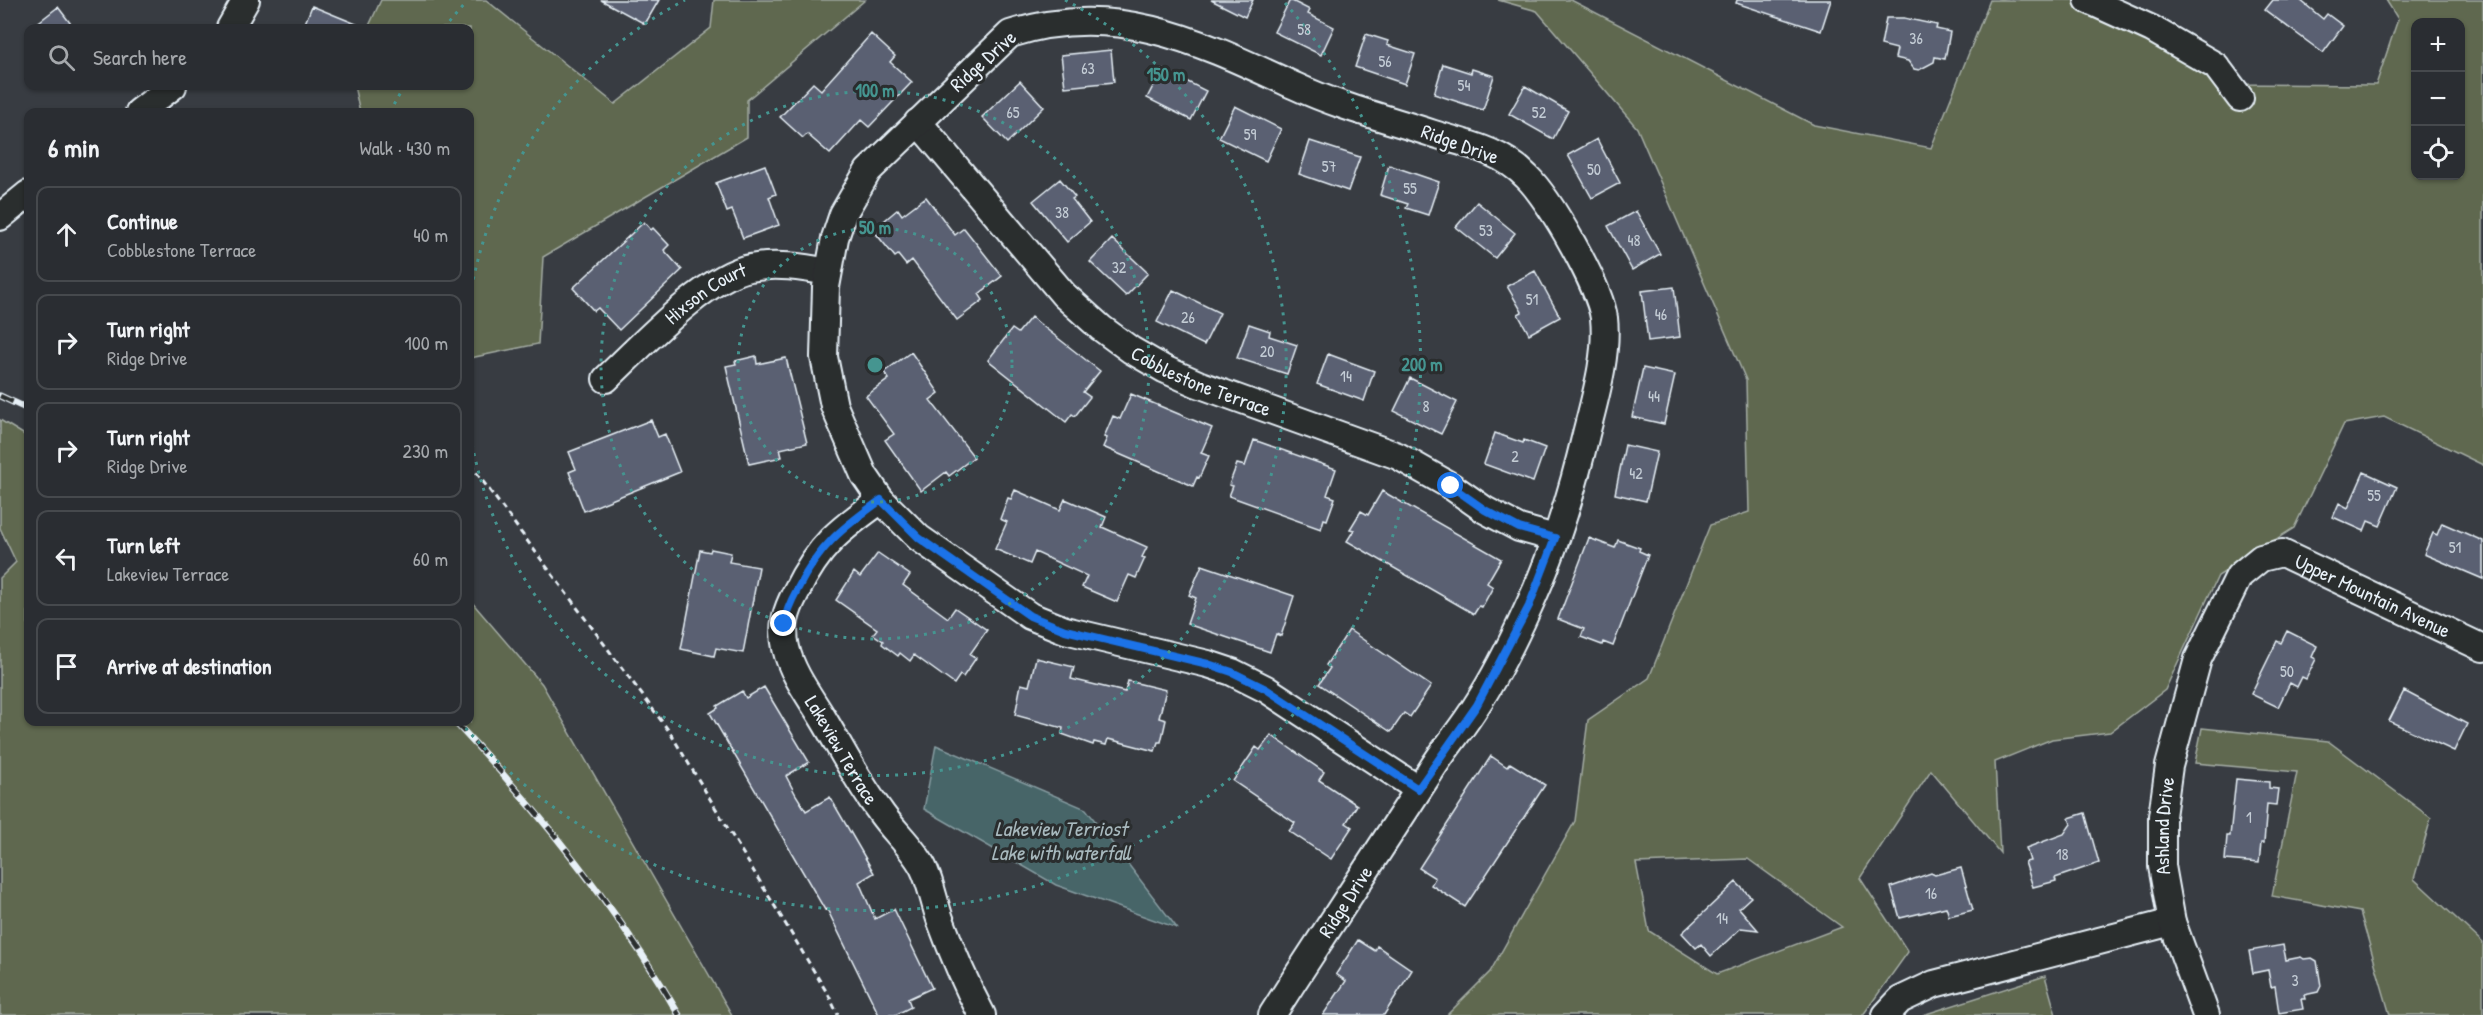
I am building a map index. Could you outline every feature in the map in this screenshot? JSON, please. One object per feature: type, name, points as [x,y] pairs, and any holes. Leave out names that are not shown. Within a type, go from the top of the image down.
[{"type":"street","points":[[232,24],[246,0]]},
{"type":"street","points":[[2088,0],[2152,29],[2216,66],[2240,98]]},
{"type":"street","name":"Ridge Drive","points":[[1272,1015],[1418,789],[1477,705],[1529,606],[1573,489],[1589,422],[1599,373],[1604,323],[1600,299],[1543,194],[1526,175],[1494,153],[1323,99],[1164,20],[1116,8],[1066,9],[1031,21],[1010,34],[868,171],[854,192],[835,238],[828,272],[823,332],[828,382],[843,430],[864,475],[881,500],[919,538],[1030,616],[1065,630],[1208,664],[1232,672],[1266,689],[1418,789]]},
{"type":"street","points":[[144,108],[167,90]]},
{"type":"street","name":"Cobblestone Terrace","points":[[918,122],[1064,295],[1101,328],[1131,350],[1164,369],[1198,384],[1398,456],[1451,486],[1485,510],[1519,528],[1555,538]]},
{"type":"street","name":"Hixson Court","points":[[606,379],[705,290],[726,276],[750,268],[775,265],[828,272]]},
{"type":"street","name":"Lakeview Terrace","points":[[881,500],[825,544],[810,564],[786,612],[784,624],[786,649],[796,672],[864,788],[923,868],[941,922],[982,1015]]},
{"type":"street","name":"Upper Mountain Avenue","points":[[2261,558],[2282,554],[2483,648]]},
{"type":"street","name":"Ashland Drive","points":[[2206,1015],[2172,922],[2162,866],[2162,816],[2177,730],[2198,659],[2239,576],[2261,558]]},
{"type":"street","points":[[1886,1015],[1900,1000],[1934,984],[2172,922]]},
{"type":"path","points":[[474,469],[669,731],[829,996],[838,1015]]},
{"type":"green space","points":[[381,0],[486,0],[615,104],[711,28],[714,0],[865,0],[747,100],[747,137],[543,257],[538,344],[474,357],[474,108],[359,108],[355,90],[474,90],[474,24],[370,24]]},
{"type":"green space","points":[[1498,0],[1571,0],[1814,125],[1931,148],[1990,0],[2076,0],[2230,84],[2376,85],[2398,19],[2386,0],[2483,0],[2483,465],[2384,417],[2344,424],[2294,528],[2218,576],[2165,690],[2110,732],[2052,739],[1995,762],[2000,853],[1931,770],[1860,878],[1908,952],[1863,1015],[1447,1015],[1490,972],[1575,821],[1588,720],[1649,678],[1710,525],[1749,512],[1746,380],[1637,128],[1537,11]],"holes":[[[1748,859],[1842,927],[1717,974],[1649,931],[1636,863]]]},
{"type":"green space","points":[[0,420],[24,435],[24,726],[474,726],[474,605],[542,684],[732,1015],[0,1015],[0,578],[16,562],[0,528]]},
{"type":"green space","points":[[2202,728],[2328,741],[2431,818],[2414,879],[2483,943],[2483,1015],[2390,1015],[2360,912],[2272,896],[2297,772],[2195,763]]},
{"type":"green space","points":[[2045,976],[2056,1015],[1923,1015]]},
{"type":"water","name":"Lakeview Terriost Lake with waterfall","points":[[936,745],[1086,809],[1177,928],[1056,885],[924,809]]},
{"type":"building","points":[[601,0],[659,0],[645,24]]},
{"type":"building","points":[[1211,0],[1253,0],[1245,17]]},
{"type":"building","points":[[1290,0],[1310,10],[1308,14],[1334,27],[1321,55],[1274,32]]},
{"type":"building","points":[[1737,0],[1831,0],[1821,31],[1736,3]]},
{"type":"building","points":[[2273,0],[2300,0],[2323,19],[2327,14],[2343,26],[2323,53],[2265,10]]},
{"type":"building","points":[[312,6],[356,24],[305,24]]},
{"type":"building","points":[[58,7],[71,24],[36,24]]},
{"type":"building","points":[[1886,18],[1904,18],[1937,25],[1936,29],[1950,32],[1945,59],[1935,57],[1934,62],[1919,70],[1914,69],[1908,61],[1895,58],[1897,49],[1881,45]]},
{"type":"building","points":[[871,34],[895,56],[890,62],[912,82],[869,127],[861,120],[830,154],[807,134],[803,138],[780,117],[813,83],[821,90]]},
{"type":"building","points":[[1366,34],[1388,41],[1387,45],[1415,54],[1405,84],[1355,67]]},
{"type":"building","points":[[1111,50],[1114,82],[1065,87],[1061,55]]},
{"type":"building","points":[[1443,64],[1471,73],[1472,69],[1494,76],[1483,110],[1434,94]]},
{"type":"building","points":[[1162,69],[1206,91],[1191,120],[1147,98]]},
{"type":"building","points":[[1020,81],[1044,107],[1007,143],[982,117]]},
{"type":"building","points":[[1525,86],[1568,111],[1553,139],[1509,114]]},
{"type":"building","points":[[1235,106],[1281,129],[1266,161],[1219,138]]},
{"type":"building","points":[[1597,139],[1620,183],[1592,198],[1568,155]]},
{"type":"building","points":[[1310,141],[1360,157],[1348,191],[1299,174]]},
{"type":"building","points":[[765,165],[776,194],[769,197],[779,225],[743,238],[732,210],[727,212],[716,183]]},
{"type":"building","points":[[1389,165],[1439,182],[1428,215],[1406,208],[1408,204],[1380,195]]},
{"type":"building","points":[[1060,179],[1075,197],[1072,199],[1090,222],[1067,242],[1033,201]]},
{"type":"building","points":[[926,197],[955,235],[964,228],[1002,276],[979,294],[983,300],[957,320],[912,260],[906,265],[898,255],[895,257],[873,230],[898,209],[902,215]]},
{"type":"building","points":[[1477,202],[1515,233],[1495,258],[1456,227]]},
{"type":"building","points":[[1636,211],[1660,254],[1632,270],[1608,226]]},
{"type":"building","points":[[644,222],[669,245],[664,250],[682,270],[619,330],[598,308],[594,311],[573,288]]},
{"type":"building","points":[[1112,239],[1148,273],[1126,296],[1090,262]]},
{"type":"building","points":[[1535,271],[1560,317],[1529,334],[1518,314],[1522,312],[1507,286]]},
{"type":"building","points":[[1674,287],[1680,337],[1648,341],[1642,291]]},
{"type":"building","points":[[1173,290],[1220,313],[1204,345],[1157,322]]},
{"type":"building","points":[[1031,317],[1100,371],[1083,392],[1090,397],[1075,416],[1072,414],[1066,422],[988,360],[1012,329],[1018,333]]},
{"type":"building","points":[[1249,324],[1270,331],[1269,336],[1297,345],[1287,374],[1237,358]]},
{"type":"building","points":[[911,352],[939,393],[930,400],[974,457],[949,476],[946,472],[921,491],[885,440],[894,434],[866,396],[889,379],[884,372]]},
{"type":"building","points":[[1328,354],[1374,371],[1364,401],[1317,384]]},
{"type":"building","points":[[756,356],[757,364],[786,358],[807,443],[780,449],[782,457],[749,464],[726,366],[736,364],[735,361]]},
{"type":"building","points":[[1643,368],[1675,375],[1664,424],[1632,417]]},
{"type":"building","points":[[1410,378],[1457,402],[1441,434],[1394,411]]},
{"type":"building","points":[[1131,394],[1212,428],[1201,453],[1209,456],[1193,486],[1103,447],[1107,438],[1104,437],[1113,416],[1120,419]]},
{"type":"building","points":[[651,420],[658,437],[665,434],[680,472],[584,511],[569,472],[576,469],[569,452]]},
{"type":"building","points":[[1495,433],[1545,448],[1533,482],[1484,464]]},
{"type":"building","points":[[1254,440],[1336,469],[1327,495],[1335,498],[1321,529],[1229,496],[1233,486],[1229,485],[1237,464],[1245,466]]},
{"type":"building","points":[[1625,445],[1657,452],[1646,501],[1615,494]]},
{"type":"building","points":[[2364,472],[2397,487],[2380,526],[2368,521],[2364,531],[2333,517],[2339,503],[2348,508]]},
{"type":"building","points":[[1015,490],[1060,510],[1065,499],[1106,517],[1102,527],[1147,547],[1136,578],[1129,575],[1117,602],[1082,587],[1087,576],[1035,552],[1030,564],[995,549],[1007,522],[1000,519],[1008,498],[1011,499]]},
{"type":"building","points":[[1382,491],[1501,559],[1487,583],[1493,587],[1482,607],[1479,606],[1474,614],[1347,541],[1354,530],[1350,529],[1361,511],[1368,515]]},
{"type":"building","points":[[2442,523],[2483,541],[2483,579],[2424,554],[2433,533],[2437,535]]},
{"type":"building","points":[[1589,538],[1615,548],[1618,540],[1640,548],[1639,551],[1648,555],[1613,646],[1603,642],[1602,645],[1581,637],[1584,629],[1558,619]]},
{"type":"building","points":[[711,549],[731,553],[729,562],[759,567],[743,653],[716,648],[714,656],[681,649],[700,550],[710,552]]},
{"type":"building","points":[[878,553],[910,575],[903,585],[948,618],[955,608],[987,630],[970,654],[976,658],[963,677],[960,675],[954,684],[914,655],[910,661],[900,653],[898,656],[873,634],[877,629],[836,600],[854,572],[860,577]]},
{"type":"building","points":[[1202,565],[1294,596],[1281,636],[1276,634],[1270,652],[1187,624],[1196,598],[1189,595]]},
{"type":"building","points":[[1349,630],[1431,686],[1410,717],[1404,713],[1391,732],[1319,684],[1330,668],[1326,665]]},
{"type":"building","points":[[2287,631],[2317,646],[2312,657],[2316,659],[2306,679],[2302,677],[2297,687],[2290,683],[2278,707],[2251,694],[2277,641],[2281,643]]},
{"type":"building","points":[[1036,658],[1074,667],[1071,679],[1125,692],[1128,681],[1166,690],[1159,718],[1166,720],[1161,742],[1158,742],[1155,751],[1108,739],[1106,745],[1094,742],[1093,745],[1062,734],[1063,728],[1015,715],[1021,684],[1029,686]]},
{"type":"building","points":[[764,687],[809,762],[786,776],[796,795],[806,811],[830,797],[874,873],[859,882],[875,919],[894,909],[932,988],[908,999],[911,1007],[895,1015],[879,1015],[827,909],[825,910],[710,713],[718,708],[717,706],[742,691],[746,698]]},
{"type":"building","points":[[2404,691],[2467,724],[2454,751],[2389,721]]},
{"type":"building","points":[[1271,735],[1324,772],[1319,780],[1357,805],[1346,823],[1352,827],[1331,859],[1289,831],[1295,823],[1233,781],[1256,747],[1260,750]]},
{"type":"building","points":[[1491,756],[1507,767],[1510,763],[1545,785],[1465,907],[1431,885],[1435,878],[1419,868]]},
{"type":"building","points":[[2236,779],[2269,782],[2269,788],[2278,789],[2276,805],[2267,804],[2264,843],[2261,843],[2259,863],[2225,860]]},
{"type":"building","points":[[2085,813],[2099,863],[2055,878],[2056,881],[2033,887],[2025,862],[2030,861],[2026,848],[2064,834],[2071,824],[2069,818]]},
{"type":"building","points":[[1961,868],[1973,910],[1949,916],[1946,907],[1900,918],[1891,887],[1931,873],[1935,875]]},
{"type":"building","points":[[1736,882],[1751,897],[1739,908],[1758,930],[1741,928],[1711,956],[1701,944],[1696,948],[1682,933]]},
{"type":"building","points":[[1358,940],[1375,951],[1377,946],[1412,970],[1384,1015],[1323,1015],[1346,981],[1336,974]]},
{"type":"building","points":[[2283,945],[2286,960],[2301,957],[2317,961],[2321,986],[2318,992],[2304,995],[2305,999],[2301,999],[2303,1009],[2279,1013],[2275,986],[2271,987],[2268,970],[2253,973],[2249,951]]},
{"type":"railway","points":[[0,396],[24,407]]},
{"type":"railway","points":[[459,726],[517,790],[576,862],[630,937],[679,1015]]},
{"type":"route","points":[[784,624],[786,612],[810,564],[825,544],[881,500],[919,538],[1030,616],[1065,630],[1208,664],[1232,672],[1266,689],[1418,789],[1477,705],[1529,606],[1555,538],[1519,528],[1485,510],[1451,486]]}]
